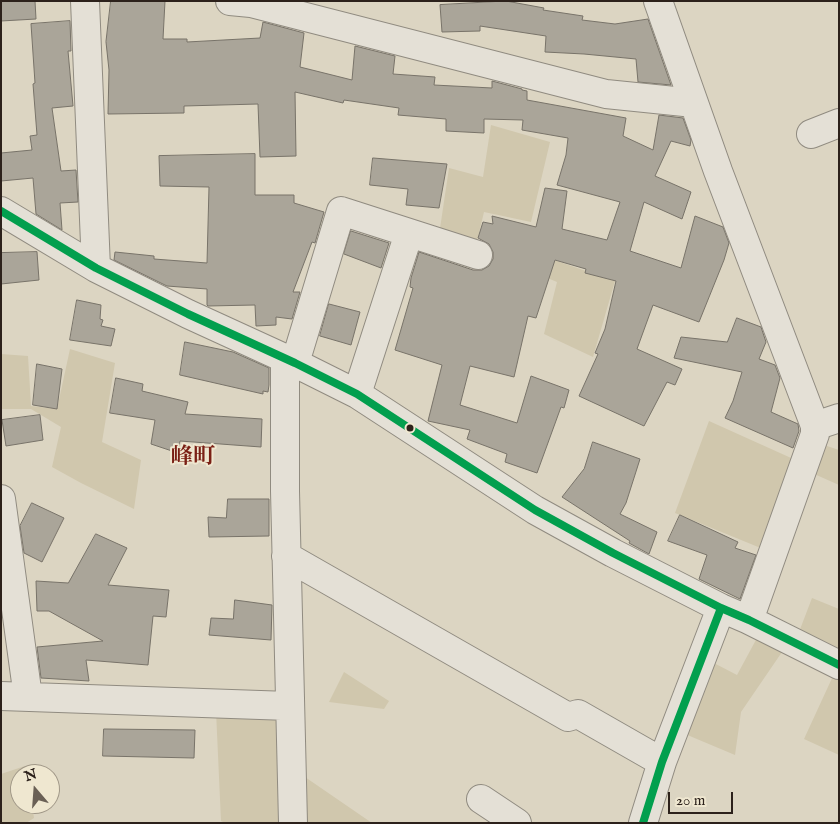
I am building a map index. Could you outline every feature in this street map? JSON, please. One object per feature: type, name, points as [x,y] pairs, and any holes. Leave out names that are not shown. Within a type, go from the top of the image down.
[{"type":"street","points":[[85,1],[96,268]]},
{"type":"street","points":[[230,1],[251,3],[606,94],[694,103]]},
{"type":"street","points":[[658,1],[718,172],[827,422],[815,434],[749,620]]},
{"type":"street","points":[[811,134],[839,123]]},
{"type":"street","points":[[1,211],[96,268],[357,394],[535,510],[613,553],[839,665]]},
{"type":"street","points":[[294,823],[286,556],[290,361],[341,211],[478,255]]},
{"type":"street","points":[[357,394],[409,233]]},
{"type":"street","points":[[1,499],[14,696],[289,706]]},
{"type":"street","points":[[286,556],[568,717],[578,714],[662,762]]},
{"type":"street","points":[[643,823],[662,762],[721,608]]},
{"type":"street","points":[[481,799],[517,823]]},
{"type":"shaded area","points":[[491,125],[550,142],[531,222],[484,212],[474,254],[438,242],[449,168],[483,177]]},
{"type":"shaded area","points":[[525,250],[615,281],[593,357],[544,334],[557,282],[521,267]]},
{"type":"shaded area","points":[[70,349],[115,363],[102,442],[141,460],[134,509],[52,467],[61,427],[31,409],[1,409],[1,354],[28,356],[31,406],[57,409]]},
{"type":"shaded area","points":[[709,421],[800,462],[768,551],[675,513]]},
{"type":"shaded area","points":[[824,445],[839,450],[839,485],[812,473]]},
{"type":"shaded area","points":[[812,598],[839,609],[839,650],[799,632]]},
{"type":"shaded area","points":[[757,638],[782,652],[741,712],[735,755],[685,734],[710,661],[737,675]]},
{"type":"shaded area","points":[[344,672],[389,701],[384,709],[329,702]]},
{"type":"shaded area","points":[[833,676],[839,678],[839,755],[804,739]]},
{"type":"shaded area","points":[[216,711],[275,713],[283,721],[288,823],[225,823],[221,821]]},
{"type":"shaded area","points":[[10,771],[10,814],[33,814],[34,818],[26,823],[1,823],[1,774]]},
{"type":"shaded area","points":[[305,777],[372,823],[306,823]]},
{"type":"building","points":[[1,1],[35,1],[36,19],[1,21]]},
{"type":"building","points":[[111,1],[165,1],[163,39],[187,39],[187,42],[260,38],[263,22],[304,33],[300,67],[352,80],[355,46],[395,56],[393,74],[435,77],[434,85],[492,88],[492,81],[522,89],[527,91],[527,100],[626,118],[623,136],[653,150],[659,115],[683,118],[691,140],[690,146],[671,141],[655,176],[691,192],[682,219],[644,202],[630,251],[681,268],[695,216],[723,227],[729,243],[699,322],[653,305],[637,349],[682,369],[675,385],[667,382],[644,426],[579,396],[598,354],[595,353],[605,329],[616,281],[585,273],[586,269],[555,260],[536,318],[528,316],[514,377],[470,366],[460,405],[517,423],[531,376],[569,390],[564,408],[561,407],[537,473],[505,462],[507,454],[467,439],[470,430],[428,421],[442,365],[395,350],[413,288],[410,287],[411,278],[419,252],[473,270],[482,270],[489,266],[493,259],[493,252],[489,244],[478,238],[483,222],[493,224],[492,216],[536,227],[545,188],[567,191],[562,229],[607,240],[620,202],[557,185],[566,155],[568,138],[522,130],[523,120],[484,119],[484,133],[446,131],[446,119],[398,115],[399,108],[344,100],[343,103],[295,92],[296,156],[260,157],[258,104],[184,106],[184,113],[108,114],[109,70],[106,42]]},
{"type":"building","points":[[506,1],[544,8],[543,10],[583,16],[582,20],[615,24],[648,19],[671,85],[638,82],[636,59],[545,52],[546,36],[480,26],[480,31],[442,32],[440,5]]},
{"type":"building","points":[[70,21],[71,51],[68,51],[73,106],[52,108],[61,171],[76,170],[78,202],[60,203],[62,230],[36,214],[33,178],[1,181],[1,153],[32,150],[30,136],[37,135],[31,24]]},
{"type":"building","points":[[255,154],[255,195],[294,195],[294,203],[324,212],[315,243],[312,242],[293,292],[300,292],[292,319],[276,317],[276,325],[256,326],[255,305],[208,306],[207,289],[167,286],[114,260],[115,252],[154,256],[154,259],[207,263],[209,187],[160,186],[159,156]]},
{"type":"building","points":[[373,158],[447,164],[439,208],[406,205],[408,189],[370,185]]},
{"type":"building","points":[[351,231],[389,243],[381,268],[344,254]]},
{"type":"building","points":[[37,252],[39,280],[1,284],[1,253]]},
{"type":"building","points":[[77,300],[101,305],[100,319],[103,320],[101,326],[115,329],[111,346],[70,340]]},
{"type":"building","points":[[329,304],[360,312],[351,345],[320,336]]},
{"type":"building","points":[[737,318],[761,327],[766,342],[759,359],[775,365],[780,378],[771,412],[798,424],[799,431],[793,448],[725,418],[733,401],[742,372],[674,358],[681,337],[727,342]]},
{"type":"building","points":[[185,342],[233,352],[269,368],[268,392],[263,391],[263,394],[180,375]]},
{"type":"building","points":[[37,364],[62,369],[57,409],[33,405]]},
{"type":"building","points":[[116,378],[143,384],[142,391],[188,402],[185,414],[262,419],[261,447],[180,441],[178,453],[151,444],[155,420],[110,413]]},
{"type":"building","points":[[40,415],[43,440],[6,446],[2,420]]},
{"type":"building","points":[[593,442],[640,459],[626,503],[620,514],[657,532],[649,554],[629,543],[630,541],[562,497],[584,469]]},
{"type":"building","points":[[228,499],[269,499],[269,536],[209,537],[208,517],[226,518]]},
{"type":"building","points":[[32,503],[64,518],[42,562],[24,553],[20,526]]},
{"type":"building","points":[[680,515],[738,542],[735,548],[756,555],[740,599],[699,579],[707,555],[668,541]]},
{"type":"building","points":[[96,534],[127,548],[108,585],[169,590],[166,617],[153,616],[148,665],[86,660],[89,681],[41,678],[37,647],[103,641],[49,611],[37,611],[36,581],[68,583]]},
{"type":"building","points":[[235,600],[272,605],[271,640],[209,635],[211,618],[233,619]]},
{"type":"building","points":[[104,729],[195,730],[194,758],[103,756]]},
{"type":"transit line","points":[[1,211],[96,268],[357,394],[535,510],[613,553],[839,665]]},
{"type":"transit line","points":[[643,823],[662,762],[721,608]]},
{"type":"district","name":"峰町","points":[[193,458]]}]
